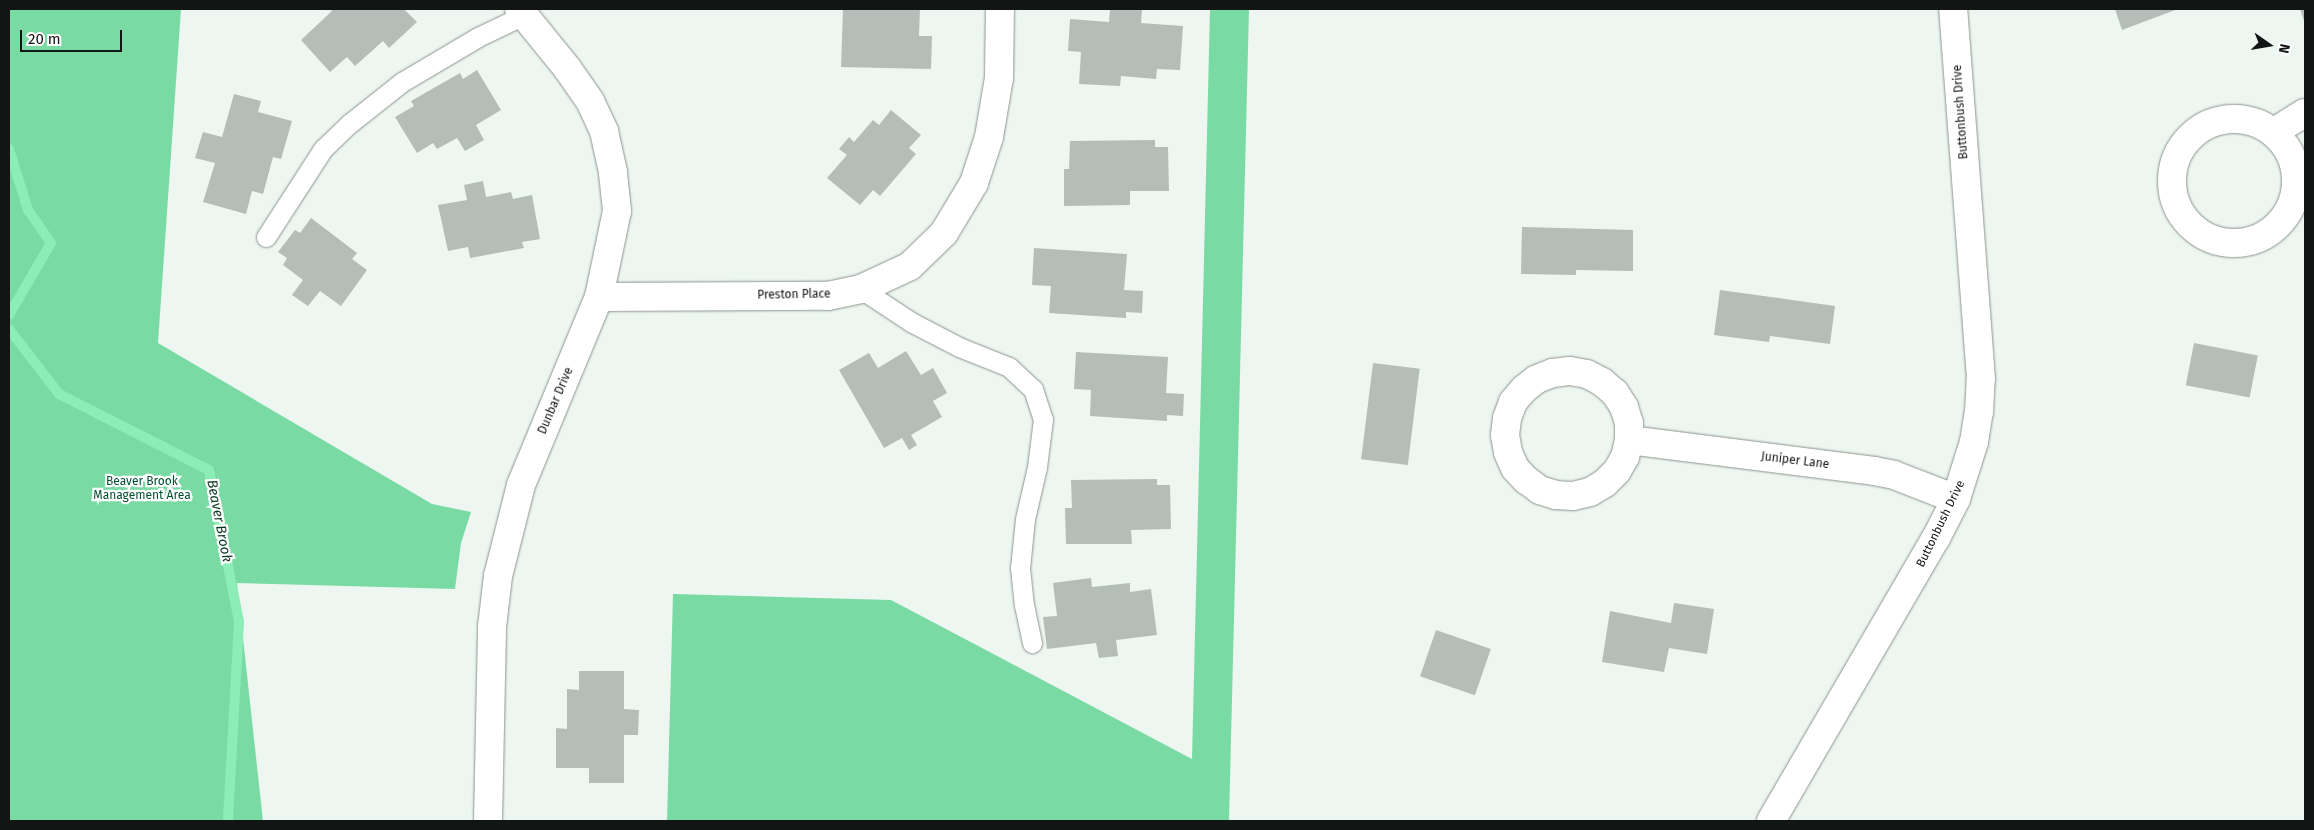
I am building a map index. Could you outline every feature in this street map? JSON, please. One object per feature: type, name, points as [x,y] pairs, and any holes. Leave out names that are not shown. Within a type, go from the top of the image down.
[{"type":"street","name":"Preston Place","points":[[599,297],[828,296],[861,289],[910,266],[944,233],[974,183],[990,137],[999,78],[1000,9]]},
{"type":"street","name":"Buttonbush Drive","points":[[1771,821],[1911,583],[1956,499],[1974,442],[1981,379],[1954,9]]},
{"type":"street","name":"Dunbar Drive","points":[[488,821],[492,626],[498,576],[521,485],[599,297],[616,211],[613,172],[604,131],[590,102],[567,68],[521,12]]},
{"type":"street","points":[[2274,132],[2305,113]]},
{"type":"street","points":[[2228,119],[2252,121],[2274,132],[2289,150],[2297,181],[2294,198],[2277,227],[2257,240],[2246,244],[2224,244],[2204,237],[2189,226],[2176,205],[2171,178],[2179,150],[2196,131],[2208,124],[2228,119]]},
{"type":"street","points":[[1570,371],[1587,374],[1602,382],[1615,393],[1624,407],[1629,424],[1629,440],[1625,457],[1617,471],[1605,483],[1590,492],[1573,496],[1556,495],[1540,490],[1526,480],[1515,468],[1508,452],[1505,435],[1507,418],[1513,402],[1524,389],[1537,379],[1553,372],[1570,371]]},
{"type":"street","name":"Juniper Lane","points":[[1629,440],[1874,471],[1894,475],[1956,499]]},
{"type":"lane","points":[[266,237],[323,148],[349,124],[402,82],[521,12]]},
{"type":"lane","points":[[861,289],[911,322],[959,347],[1009,367],[1033,389],[1043,418],[1037,467],[1025,519],[1020,568],[1024,605],[1032,643]]},
{"type":"green space","name":"Beaver Brook Management Area","points":[[9,9],[181,9],[158,343],[432,504],[471,512],[461,543],[455,589],[237,583],[263,821],[9,821]]},
{"type":"green space","points":[[1210,9],[1249,9],[1229,821],[667,821],[673,594],[891,600],[1192,759]]},
{"type":"building","points":[[330,9],[404,9],[417,22],[389,48],[383,41],[355,66],[347,57],[330,72],[301,40],[332,11]]},
{"type":"building","points":[[843,9],[920,9],[919,36],[932,36],[931,69],[841,67]]},
{"type":"building","points":[[1110,9],[1142,9],[1141,23],[1183,26],[1180,70],[1157,69],[1156,79],[1121,76],[1120,86],[1079,84],[1081,52],[1068,51],[1070,19],[1109,22]]},
{"type":"building","points":[[2115,9],[2178,9],[2122,30]]},
{"type":"building","points":[[2300,9],[2305,9],[2305,24]]},
{"type":"building","points":[[477,70],[501,110],[476,125],[484,140],[465,151],[457,138],[437,149],[433,143],[417,153],[395,117],[414,106],[411,101],[460,73],[463,79]]},
{"type":"building","points":[[234,94],[261,101],[258,112],[292,121],[281,159],[273,157],[263,194],[252,191],[246,214],[203,202],[215,163],[195,158],[203,132],[222,137]]},
{"type":"building","points":[[891,110],[921,135],[909,148],[916,154],[880,196],[873,190],[860,205],[827,178],[847,155],[839,149],[849,137],[854,142],[873,120],[879,125]]},
{"type":"building","points":[[1155,140],[1155,147],[1168,147],[1169,191],[1130,191],[1130,205],[1064,206],[1064,169],[1069,169],[1070,141]]},
{"type":"building","points":[[483,181],[486,197],[511,192],[513,199],[532,195],[540,239],[522,242],[524,248],[470,258],[468,247],[448,251],[438,205],[467,200],[464,185]]},
{"type":"building","points":[[311,218],[357,253],[352,259],[367,270],[341,306],[320,291],[308,306],[292,295],[303,280],[283,265],[287,258],[278,252],[295,230],[300,233]]},
{"type":"building","points":[[1522,227],[1633,230],[1633,271],[1576,270],[1576,275],[1521,274]]},
{"type":"building","points":[[1034,248],[1127,254],[1124,290],[1143,291],[1142,313],[1126,312],[1126,318],[1049,313],[1051,286],[1032,285]]},
{"type":"building","points":[[1720,290],[1835,306],[1830,344],[1770,336],[1769,342],[1714,335]]},
{"type":"building","points":[[2194,343],[2258,355],[2250,398],[2186,385]]},
{"type":"building","points":[[906,351],[921,375],[933,368],[947,393],[933,401],[942,417],[911,435],[917,445],[909,450],[902,438],[884,448],[839,370],[869,353],[878,368]]},
{"type":"building","points":[[1076,352],[1168,357],[1166,393],[1184,394],[1183,416],[1167,415],[1167,421],[1090,416],[1091,390],[1074,389]]},
{"type":"building","points":[[1373,363],[1420,369],[1408,465],[1361,459]]},
{"type":"building","points":[[1157,479],[1157,485],[1170,485],[1171,529],[1131,530],[1132,544],[1066,544],[1065,508],[1072,508],[1071,480]]},
{"type":"building","points":[[1091,578],[1092,587],[1130,583],[1130,592],[1151,589],[1157,635],[1116,640],[1118,656],[1099,658],[1096,643],[1047,649],[1043,617],[1057,616],[1053,583]]},
{"type":"building","points":[[1674,603],[1714,609],[1707,654],[1669,648],[1664,672],[1602,662],[1610,611],[1671,623]]},
{"type":"building","points":[[1436,630],[1491,649],[1475,695],[1420,676]]},
{"type":"building","points":[[579,671],[624,671],[624,709],[639,710],[638,735],[624,735],[624,783],[589,783],[589,768],[556,768],[556,728],[567,729],[567,689],[579,690]]},
{"type":"waterway","name":"Beaver Brook","points":[[9,149],[28,210],[51,243],[9,315]]},
{"type":"waterway","name":"Beaver Brook","points":[[9,329],[59,394],[209,470],[239,622],[228,821]]}]
